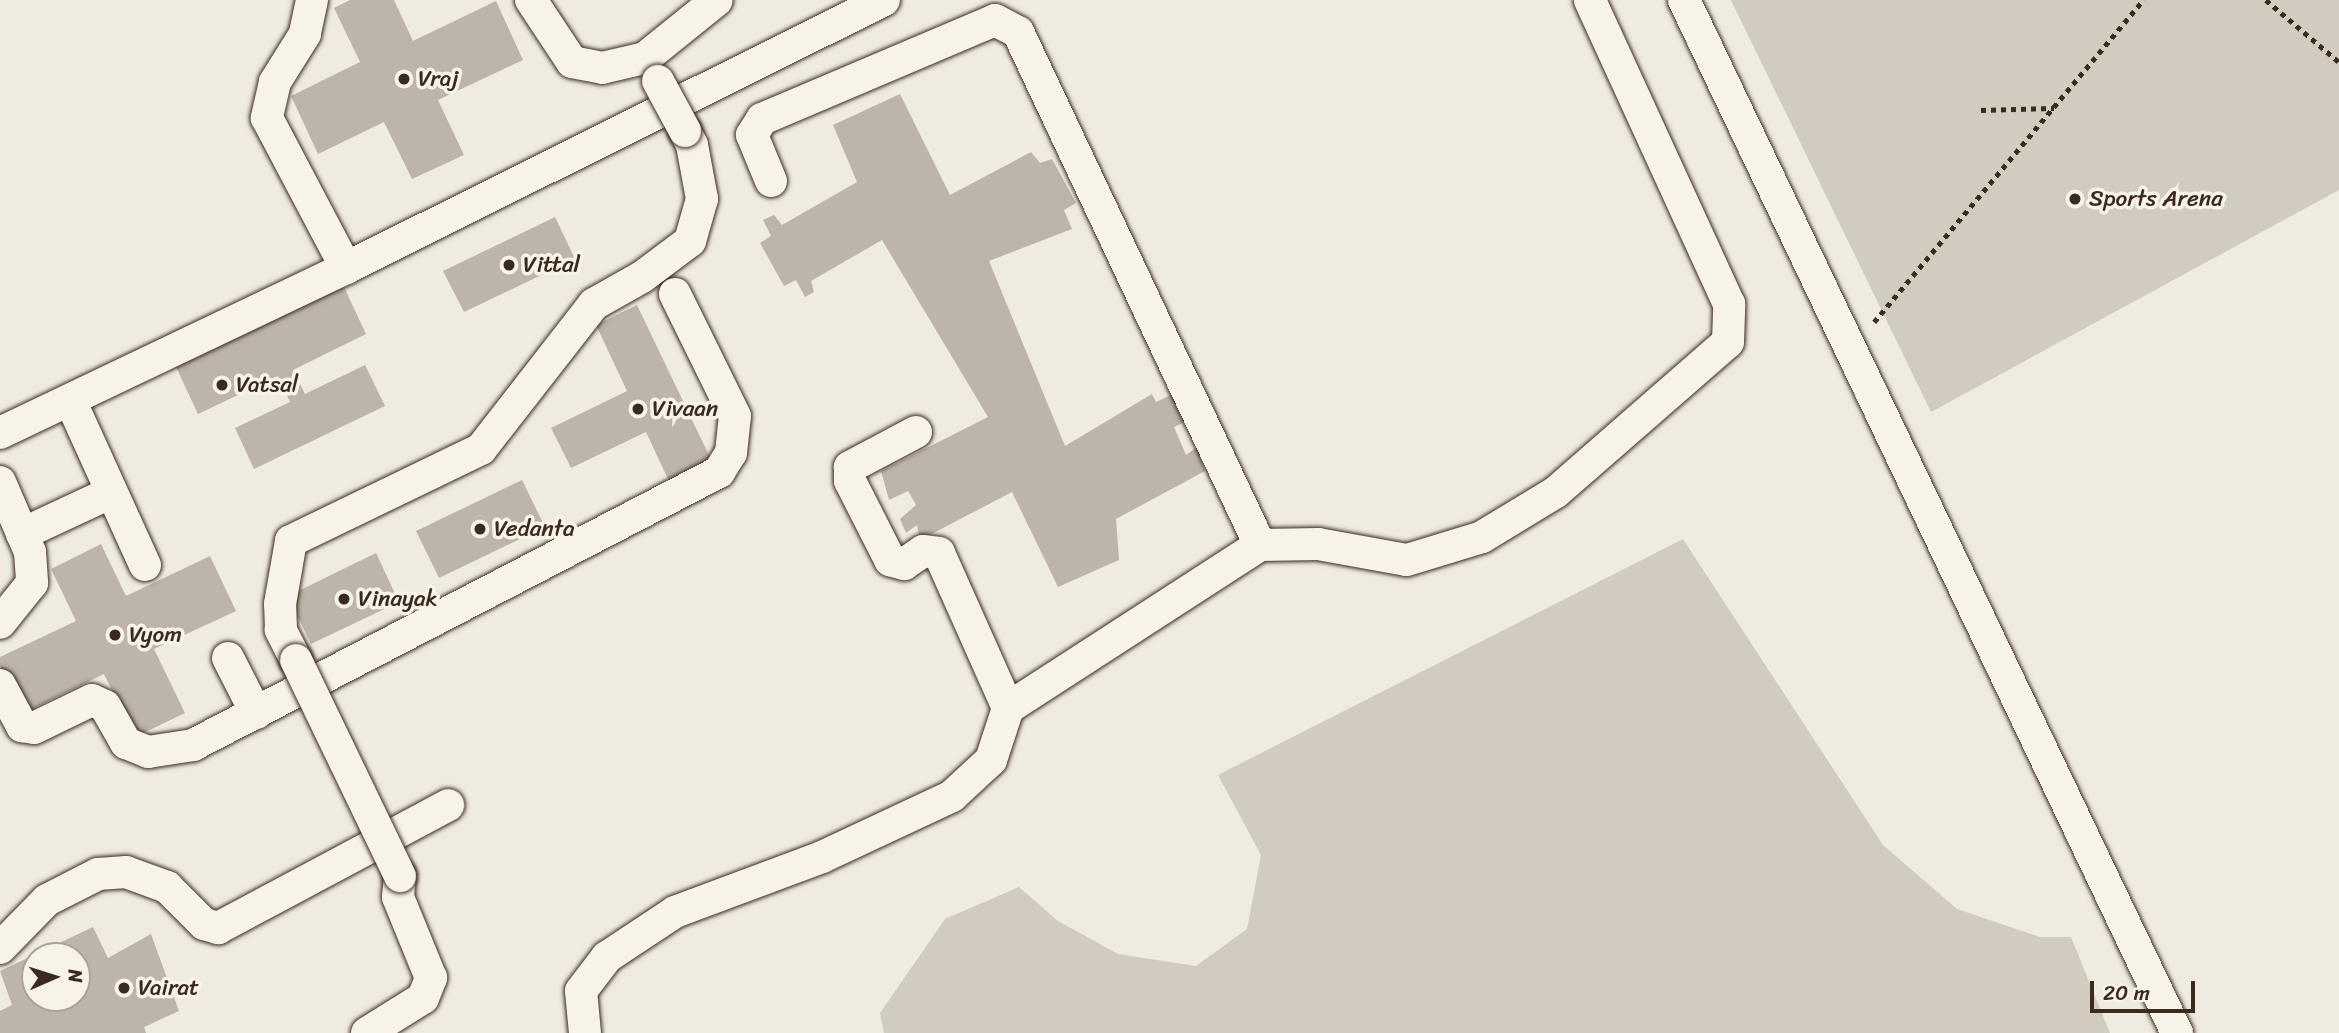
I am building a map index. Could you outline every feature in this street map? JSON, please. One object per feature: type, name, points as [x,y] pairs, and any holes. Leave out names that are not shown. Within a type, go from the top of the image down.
[{"type":"street","points":[[312,0],[305,34],[275,82],[267,118],[346,268]]},
{"type":"street","points":[[531,0],[572,62],[602,68],[652,69],[717,0]]},
{"type":"street","points":[[0,433],[71,402],[346,268],[884,0]]},
{"type":"street","points":[[1017,0],[1018,32],[1259,545]]},
{"type":"street","points":[[585,1033],[581,991],[607,957],[676,912],[822,857],[952,796],[991,760],[1008,709],[1259,545],[1318,544],[1407,560],[1482,537],[1556,492],[1728,342],[1729,304],[1590,0]]},
{"type":"street","points":[[1684,0],[2176,1033]]},
{"type":"street","points":[[771,181],[752,135],[762,119],[995,20],[1018,32]]},
{"type":"street","points":[[367,1033],[423,998],[431,978],[398,897],[400,876],[281,630],[280,604],[291,541],[481,449],[594,304],[642,277],[690,241],[702,199],[685,131],[652,69]]},
{"type":"street","points":[[0,685],[22,726],[34,728],[92,700],[105,706],[126,743],[148,752],[193,745],[719,472],[731,453],[735,416],[675,294]]},
{"type":"street","points":[[71,402],[110,494],[145,565]]},
{"type":"street","points":[[916,432],[850,467],[850,481],[890,560],[904,564],[923,551],[940,553],[1008,709]]},
{"type":"street","points":[[0,482],[30,552],[32,583],[0,623]]},
{"type":"street","points":[[22,534],[110,494]]},
{"type":"street","points":[[228,658],[256,713]]},
{"type":"street","points":[[0,948],[47,900],[98,874],[126,872],[167,887],[204,924],[218,928],[448,805]]},
{"type":"path","points":[[1852,348],[2143,0]]},
{"type":"path","points":[[2266,0],[2339,62]]},
{"type":"path","points":[[1981,110],[2055,108]]},
{"type":"shaded area","name":"Sports Arena","points":[[1731,0],[2339,0],[2339,190],[1931,412]]},
{"type":"shaded area","points":[[1683,539],[1883,845],[1957,909],[2040,937],[2071,937],[2110,1033],[884,1033],[880,1013],[945,919],[1019,887],[1058,921],[1118,954],[1196,966],[1247,929],[1261,855],[1218,775]]},
{"type":"building","name":"Vraj","points":[[350,0],[394,0],[413,41],[496,1],[523,60],[438,100],[464,155],[412,179],[384,122],[318,154],[291,96],[360,62],[334,8]]},
{"type":"building","points":[[900,94],[950,195],[1031,152],[1040,163],[1052,159],[1076,203],[1064,210],[1072,229],[989,261],[1065,446],[1152,394],[1156,402],[1173,394],[1185,422],[1174,427],[1186,455],[1197,447],[1205,471],[1116,519],[1119,560],[1058,587],[1012,492],[920,540],[917,525],[906,533],[900,519],[916,505],[908,491],[889,500],[881,471],[988,417],[882,240],[811,281],[814,292],[805,297],[796,280],[784,286],[760,243],[771,236],[763,220],[774,215],[782,225],[857,182],[833,125]]},
{"type":"building","name":"Vittal","points":[[555,217],[575,259],[464,312],[443,271]]},
{"type":"building","name":"Vatsal","points":[[344,287],[366,334],[293,370],[305,394],[365,365],[385,406],[254,469],[235,428],[290,402],[278,376],[198,414],[176,367]]},
{"type":"building","name":"Vivaan","points":[[637,305],[717,472],[674,492],[646,432],[571,468],[551,428],[627,391],[596,325]]},
{"type":"building","name":"Vedanta","points":[[522,480],[545,527],[439,578],[416,531]]},
{"type":"building","name":"Vyom","points":[[101,544],[126,596],[210,556],[236,611],[154,649],[185,713],[135,737],[104,674],[23,713],[0,665],[0,657],[76,621],[51,569]]},
{"type":"building","name":"Vinayak","points":[[376,553],[399,602],[311,644],[288,596]]},
{"type":"building","name":"Vairat","points":[[93,927],[108,958],[151,934],[179,1011],[144,1027],[146,1033],[0,1033],[0,1011],[12,1005],[0,971],[21,961],[21,1012],[91,1012],[91,942],[61,942]]},
{"type":"place","name":"Vraj","points":[[404,79]]},
{"type":"place","name":"Sports Arena","points":[[2075,199]]},
{"type":"place","name":"Vittal","points":[[509,265]]},
{"type":"place","name":"Vatsal","points":[[222,385]]},
{"type":"place","name":"Vivaan","points":[[638,409]]},
{"type":"place","name":"Vedanta","points":[[480,529]]},
{"type":"place","name":"Vinayak","points":[[344,599]]},
{"type":"place","name":"Vyom","points":[[115,635]]},
{"type":"place","name":"Vairat","points":[[124,988]]}]
